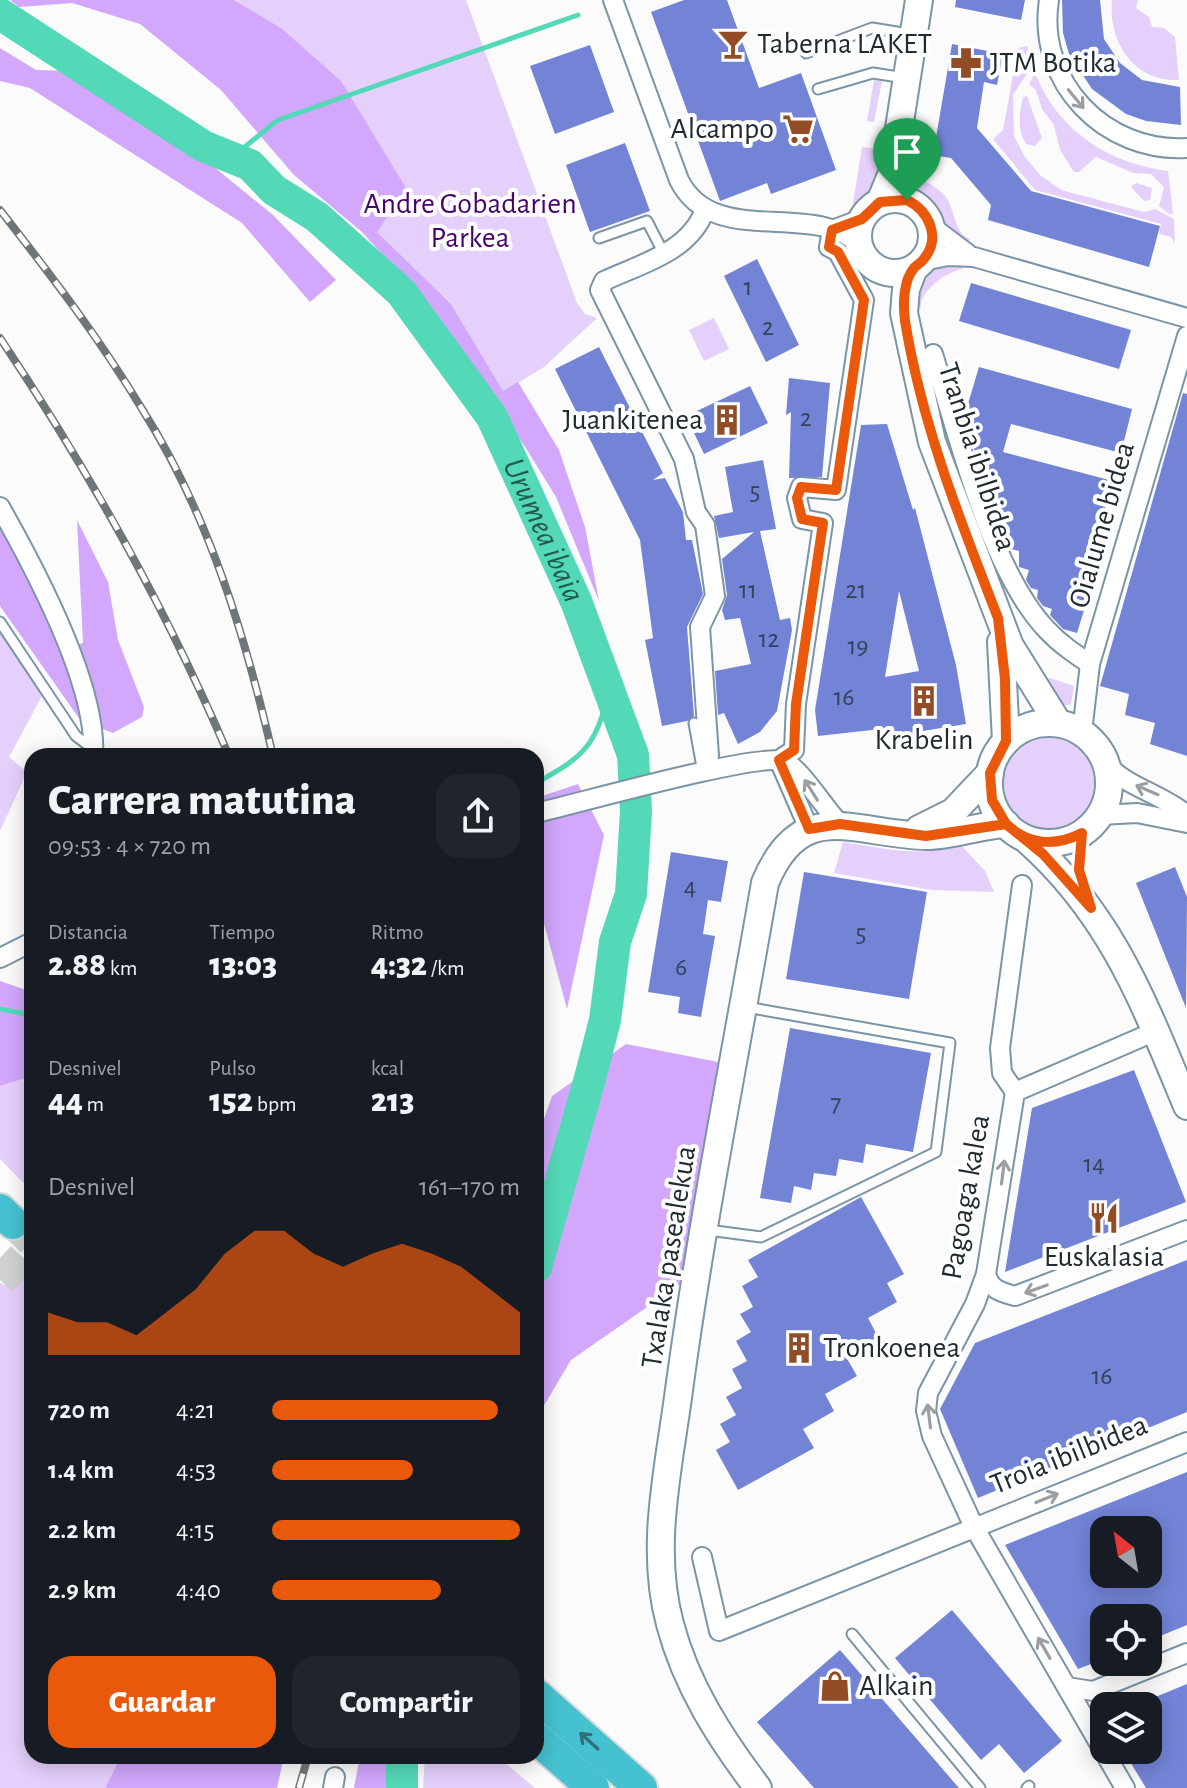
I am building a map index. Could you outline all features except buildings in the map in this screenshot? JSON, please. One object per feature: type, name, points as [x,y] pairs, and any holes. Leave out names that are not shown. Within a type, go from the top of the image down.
[{"type":"highway","points":[[544,1702],[641,1788]]},
{"type":"highway","points":[[544,1745],[593,1788]]},
{"type":"main road","points":[[867,221],[892,173],[919,0]]},
{"type":"main road","points":[[892,173],[907,200],[918,206],[931,226]]},
{"type":"main road","points":[[867,221],[907,200]]},
{"type":"main road","name":"Tranbia ibilbidea","points":[[867,221],[863,254],[894,290],[904,313],[932,442],[998,618],[1024,673],[1070,728]]},
{"type":"main road","name":"Tranbia ibilbidea","points":[[904,313],[906,289],[918,264],[930,250],[931,226]]},
{"type":"main road","points":[[879,269],[896,273],[918,264]]},
{"type":"main road","name":"Tranbia ibilbidea","points":[[998,618],[1005,679],[1006,741]]},
{"type":"main road","points":[[905,833],[953,812],[990,773],[1006,741],[1030,726],[1070,728],[1093,741],[1107,765],[1109,791],[1091,824],[1079,870],[1091,908],[1138,987],[1187,1106]]},
{"type":"main road","points":[[990,773],[992,800],[1015,831],[1091,908]]},
{"type":"main road","points":[[809,829],[840,824],[937,835],[1015,831],[1048,843],[1091,824]]},
{"type":"main road","name":"Txalaka pasealekua","points":[[758,1788],[724,1744],[696,1694],[670,1624],[659,1542],[705,1229],[765,883],[777,856],[809,829]]},
{"type":"street","points":[[613,0],[679,180],[690,197],[705,210],[724,216],[832,230],[867,221]]},
{"type":"street","points":[[1049,0],[1047,22],[1053,58],[1079,105],[1123,137],[1157,147],[1187,148]]},
{"type":"street","points":[[702,768],[700,627],[715,596],[705,525],[696,512],[684,459],[600,290],[604,281],[686,242],[698,228],[705,210]]},
{"type":"street","points":[[931,226],[951,244],[974,257],[1187,318]]},
{"type":"street","points":[[779,760],[794,750],[796,704],[823,523],[802,519],[797,498],[801,487],[836,490],[864,300],[838,252],[829,247],[832,230]]},
{"type":"street","points":[[918,264],[948,256],[974,257]]},
{"type":"street","name":"Oialume bidea","points":[[1070,728],[1187,336]]},
{"type":"street","points":[[933,354],[972,481],[1000,552],[1045,629],[1090,664]]},
{"type":"street","points":[[0,507],[32,563],[73,664],[93,726],[93,748]]},
{"type":"street","points":[[779,760],[809,829]]},
{"type":"street","points":[[544,811],[702,768],[779,760],[803,776],[817,801],[840,824]]},
{"type":"street","points":[[1107,765],[1123,779],[1158,794],[1187,815]]},
{"type":"street","points":[[1091,824],[1137,813],[1187,823]]},
{"type":"street","points":[[1015,1092],[1002,1073],[1000,1048],[1022,885]]},
{"type":"street","points":[[0,958],[24,946]]},
{"type":"street","name":"Pagoaga kalea","points":[[1125,1788],[974,1527],[932,1436],[926,1411],[928,1393],[938,1369],[975,1304],[986,1274],[1015,1092],[1156,1031]]},
{"type":"street","points":[[986,1274],[989,1284],[1015,1296],[1187,1230]]},
{"type":"street","name":"Troia ibilbidea","points":[[702,1557],[719,1631],[1187,1442]]},
{"type":"street","points":[[1067,1687],[1093,1691],[1187,1653]]},
{"type":"lane","points":[[806,53],[872,28],[913,35]]},
{"type":"lane","points":[[818,89],[873,73],[905,78]]},
{"type":"lane","points":[[599,238],[647,221],[664,254]]},
{"type":"lane","points":[[0,622],[76,736],[89,748]]},
{"type":"lane","points":[[694,723],[702,768]]},
{"type":"lane","points":[[705,1229],[761,1237],[936,1152],[950,1043],[743,1007]]},
{"type":"lane","points":[[852,1634],[980,1788]]},
{"type":"green space","name":"Andre Gobadarien Parkea","points":[[234,0],[466,0],[577,303],[585,314],[597,318],[544,367],[503,392],[451,304],[377,232],[281,28]]},
{"type":"green space","points":[[1112,0],[1138,0],[1136,8],[1149,17],[1152,27],[1164,28],[1175,37],[1179,80],[1149,74],[1127,56],[1114,30]]},
{"type":"green space","points":[[1027,46],[1032,66],[1013,95],[1014,136],[1025,157],[1040,175],[1061,190],[1144,212],[1155,209],[1174,219],[1175,244],[1171,237],[1159,234],[1161,224],[1035,190],[993,139],[1003,130],[1018,48]]},
{"type":"green space","points":[[1035,73],[1057,112],[1088,141],[1125,160],[1168,171],[1173,214],[1159,206],[1164,187],[1151,174],[1133,173],[1096,157],[1079,172],[1074,172],[1060,150],[1054,125],[1042,109],[1036,90],[1029,84]]},
{"type":"green space","points":[[874,80],[882,81],[874,122],[867,121]]},
{"type":"green space","points":[[1027,96],[1042,138],[1035,146],[1026,144],[1020,127],[1023,97]]},
{"type":"green space","points":[[862,147],[881,149],[879,170],[870,193],[851,216]]},
{"type":"green space","points":[[902,154],[909,155],[917,174],[945,196],[960,232],[970,239],[968,246],[942,225],[928,200],[906,180]]},
{"type":"green space","points":[[1136,183],[1152,188],[1150,200],[1144,201],[1131,187]]},
{"type":"green space","points":[[964,263],[962,269],[930,288],[921,307],[913,309],[921,277],[945,264]]},
{"type":"green space","points":[[714,318],[729,349],[704,361],[689,330]]},
{"type":"green space","points":[[0,632],[43,694],[9,757],[24,770],[24,779],[0,831]]},
{"type":"green space","points":[[1050,678],[1074,686],[1071,704],[1061,707],[1042,685]]},
{"type":"green space","points":[[1040,738],[1058,738],[1074,745],[1087,758],[1094,774],[1094,792],[1087,808],[1074,821],[1058,828],[1040,828],[1024,821],[1011,808],[1004,792],[1004,774],[1011,758],[1024,745]]},
{"type":"green space","points":[[843,842],[916,851],[959,843],[985,871],[994,892],[932,890],[834,873]]},
{"type":"green space","points":[[24,1078],[24,1184],[0,1159],[0,1086]]},
{"type":"green space","points":[[24,1262],[24,1764],[117,1764],[105,1788],[0,1788],[0,1283],[5,1285]]},
{"type":"green space","points":[[424,1764],[506,1764],[535,1788],[423,1788]]},
{"type":"shaded area","points":[[10,0],[234,0],[281,28],[341,81],[406,188],[377,232],[451,304],[503,391],[518,382],[559,450],[585,527],[599,601],[556,497],[527,450],[438,317],[362,232],[294,175],[221,90],[140,24],[72,3],[19,7]]},
{"type":"shaded area","points":[[0,48],[36,70],[73,71],[197,153],[273,215],[336,280],[310,302],[242,223],[30,88],[0,81]]},
{"type":"shaded area","points":[[0,518],[29,566],[60,650],[83,643],[77,520],[108,582],[118,640],[144,707],[142,717],[113,733],[81,721],[0,606]]},
{"type":"shaded area","points":[[578,784],[604,835],[567,1009],[544,924],[544,795]]},
{"type":"shaded area","points":[[0,981],[24,989],[24,1078],[0,1086]]},
{"type":"shaded area","points":[[626,1044],[718,1062],[686,1280],[571,1360],[544,1406],[544,1119],[552,1096]]},
{"type":"shaded area","points":[[117,1764],[282,1764],[277,1788],[105,1788]]},
{"type":"shaded area","points":[[358,1764],[388,1764],[388,1788],[354,1788]]},
{"type":"waterway","name":"Urumea ibaia","points":[[0,14],[203,146],[250,165],[274,190],[317,217],[401,292],[492,417],[576,601],[633,755],[636,811],[631,894],[615,942],[605,1020],[544,1239]]},
{"type":"waterway","points":[[231,158],[278,120],[578,15]]},
{"type":"waterway","points":[[544,778],[578,756],[587,746],[600,723],[610,687]]},
{"type":"waterway","points":[[0,1009],[24,1014]]},
{"type":"waterway","name":"Urumea ibaia","points":[[402,1764],[402,1788]]},
{"type":"tunnel","points":[[13,1223],[24,1233]]},
{"type":"tunnel","points":[[0,1258],[24,1280]]},
{"type":"railway","points":[[0,210],[109,357],[166,449],[206,533],[222,577],[250,666],[271,748]]},
{"type":"railway","points":[[0,338],[124,541],[179,647],[226,748]]},
{"type":"railway","points":[[299,1788],[306,1764]]},
{"type":"place","name":"Taberna LAKET","points":[[733,44]]},
{"type":"place","name":"JTM Botika","points":[[966,63]]},
{"type":"place","name":"Alcampo","points":[[798,129]]},
{"type":"place","name":"Juankitenea","points":[[727,420]]},
{"type":"place","name":"Krabelin","points":[[924,701]]},
{"type":"place","name":"Euskalasia","points":[[1104,1218]]},
{"type":"place","name":"Tronkoenea","points":[[799,1348]]},
{"type":"place","name":"Alkain","points":[[835,1686]]},
{"type":"route","points":[[907,200],[898,198],[880,202],[871,207],[862,219],[832,230],[829,247],[838,252],[864,300],[836,490],[801,487],[797,498],[802,519],[823,523],[796,704],[794,750],[779,760],[788,788],[809,829],[840,824],[926,836],[1006,824],[1025,838],[1048,843],[1060,842],[1082,833],[1079,870],[1091,908],[1043,854],[1006,824],[992,800],[990,773],[993,761],[1006,741],[1007,708],[998,618],[932,442],[912,359],[904,313],[906,289],[914,268],[930,250],[932,239],[926,215],[907,200]]}]
